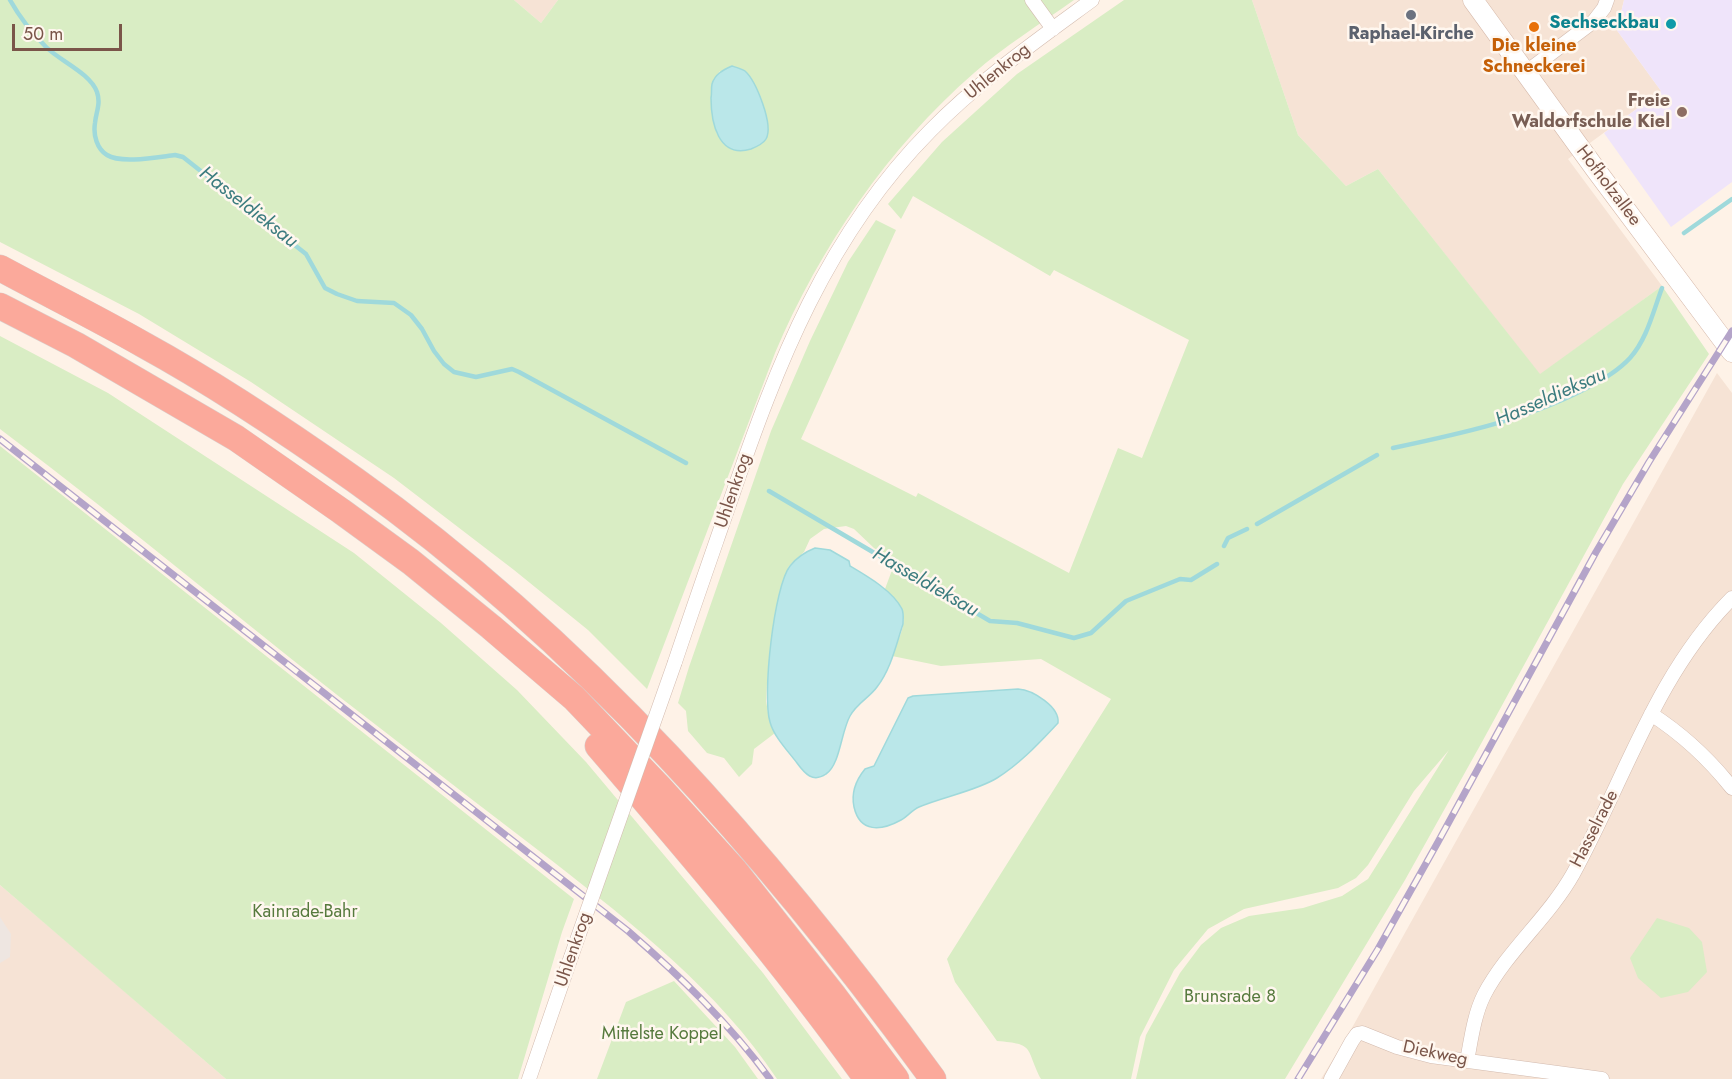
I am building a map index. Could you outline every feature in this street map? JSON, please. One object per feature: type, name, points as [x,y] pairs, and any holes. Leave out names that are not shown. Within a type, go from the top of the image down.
[{"type":"highway","points":[[0,268],[145,345],[257,413],[375,495],[507,600],[616,702],[757,854],[830,941],[933,1079]]},
{"type":"highway","points":[[0,306],[76,345],[236,438],[411,562],[574,698],[660,788],[727,863],[814,970],[896,1079]]},
{"type":"highway","points":[[517,650],[717,885],[867,1079]]},
{"type":"street","points":[[1032,0],[1053,29]]},
{"type":"street","name":"Uhlenkrog","points":[[529,1079],[769,392],[801,316],[838,249],[880,188],[930,131],[982,82],[1092,0]]},
{"type":"street","name":"Hofholzallee","points":[[1473,0],[1596,170],[1729,347]]},
{"type":"street","points":[[1525,73],[1594,21],[1607,0]]},
{"type":"street","name":"Hasselrade","points":[[1467,1061],[1472,1030],[1483,997],[1497,974],[1552,905],[1571,876],[1596,831],[1651,714],[1678,667],[1716,614],[1732,598]]},
{"type":"street","points":[[1651,714],[1688,741],[1732,788]]},
{"type":"street","name":"Diekweg","points":[[1331,1079],[1352,1041],[1357,1034],[1362,1033],[1397,1047],[1431,1056],[1602,1079]]},
{"type":"shaded area","points":[[514,0],[558,0],[541,23]]},
{"type":"shaded area","points":[[1252,0],[1624,0],[1621,12],[1613,25],[1661,91],[1568,159],[1662,286],[1540,375],[1378,169],[1346,186],[1298,135]]},
{"type":"shaded area","name":"Freie Waldorfschule Kiel","points":[[1624,0],[1732,0],[1732,182],[1671,227],[1604,133],[1661,91],[1613,25],[1621,13]]},
{"type":"shaded area","points":[[1717,373],[1732,393],[1732,1079],[1321,1079],[1353,1026]]},
{"type":"shaded area","points":[[0,885],[94,965],[226,1079],[0,1079]]},
{"type":"shaded area","points":[[0,917],[11,934],[10,957],[0,963]]},
{"type":"green space","points":[[0,0],[514,0],[541,23],[558,0],[1074,0],[998,54],[943,102],[885,167],[835,238],[813,275],[775,353],[647,689],[588,630],[394,478],[251,382],[139,314],[0,242]],"holes":[[[720,71],[727,147],[717,134],[711,108],[712,84]]]},
{"type":"green space","name":"Brunsrade 8","points":[[1124,0],[1252,0],[1298,135],[1346,186],[1378,169],[1540,374],[1662,286],[1709,354],[1623,484],[1405,880],[1285,1079],[1136,1079],[1146,1035],[1180,973],[1201,945],[1221,928],[1249,916],[1303,908],[1342,896],[1368,879],[1449,750],[1414,791],[1368,865],[1356,878],[1338,888],[1244,909],[1208,929],[1174,970],[1140,1037],[1131,1079],[1041,1079],[1024,1046],[997,1041],[955,982],[947,959],[1111,699],[1041,659],[941,666],[892,656],[904,619],[901,608],[885,589],[895,562],[874,548],[854,529],[846,526],[824,529],[810,539],[804,552],[789,566],[772,637],[767,683],[766,701],[770,723],[775,733],[754,749],[752,764],[739,777],[724,758],[707,753],[688,731],[686,711],[678,703],[771,431],[810,341],[848,262],[876,220],[896,230],[801,439],[916,497],[918,493],[1069,573],[1118,448],[1142,458],[1189,340],[1054,270],[1050,276],[913,196],[901,219],[888,204],[942,142],[1017,74]]},
{"type":"green space","points":[[0,336],[108,393],[354,553],[441,623],[517,690],[586,762],[763,973],[842,1079],[777,1079],[729,1017],[673,960],[643,934],[0,429]]},
{"type":"green space","name":"Kainrade-Bahr","points":[[0,446],[574,899],[518,1079],[226,1079],[0,885]]},
{"type":"green space","points":[[1657,918],[1689,928],[1702,942],[1707,972],[1688,992],[1661,998],[1638,978],[1630,958]]},
{"type":"green space","name":"Mittelste Koppel","points":[[674,981],[735,1047],[758,1079],[597,1079],[626,1002]]},
{"type":"water","points":[[732,66],[745,71],[754,84],[763,104],[768,124],[766,139],[761,144],[740,151],[724,144],[719,136],[713,118],[711,98],[713,81],[717,75]]},
{"type":"water","points":[[815,548],[830,550],[879,584],[898,602],[903,616],[903,624],[886,673],[874,691],[850,716],[831,770],[817,778],[803,771],[782,744],[770,722],[768,709],[771,642],[784,577],[795,560]]},
{"type":"water","points":[[1018,689],[1031,692],[1050,705],[1055,711],[1058,723],[1021,760],[989,783],[919,807],[893,824],[879,828],[861,822],[853,802],[857,782],[865,769],[874,766],[908,698]]},
{"type":"waterway","name":"Hasseldieksau","points":[[10,0],[35,36],[93,85],[99,100],[95,137],[98,145],[107,155],[121,159],[175,155],[183,157],[306,254],[325,288],[357,301],[394,303],[411,315],[434,351],[454,372],[476,377],[512,369],[686,463]]},
{"type":"waterway","points":[[1684,233],[1732,199]]},
{"type":"waterway","name":"Hasseldieksau","points":[[1393,448],[1515,418],[1562,400],[1603,379],[1620,368],[1636,351],[1649,325],[1662,288]]},
{"type":"waterway","name":"Hasseldieksau","points":[[1257,524],[1377,455]]},
{"type":"waterway","name":"Hasseldieksau","points":[[769,491],[990,621],[1017,623],[1074,638],[1091,633],[1126,601],[1180,579],[1191,580],[1217,564]]},
{"type":"waterway","name":"Hasseldieksau","points":[[1224,546],[1228,538],[1247,529]]},
{"type":"railway","points":[[1298,1079],[1378,949],[1596,552],[1649,462],[1732,331]]},
{"type":"railway","points":[[0,439],[628,931],[703,1001],[770,1079]]},
{"type":"place","name":"Raphael-Kirche","points":[[1411,15]]},
{"type":"place","name":"Sechseckbau","points":[[1671,24]]},
{"type":"place","name":"Die kleine Schneckerei","points":[[1534,27]]},
{"type":"place","name":"Freie Waldorfschule Kiel","points":[[1682,112]]}]
